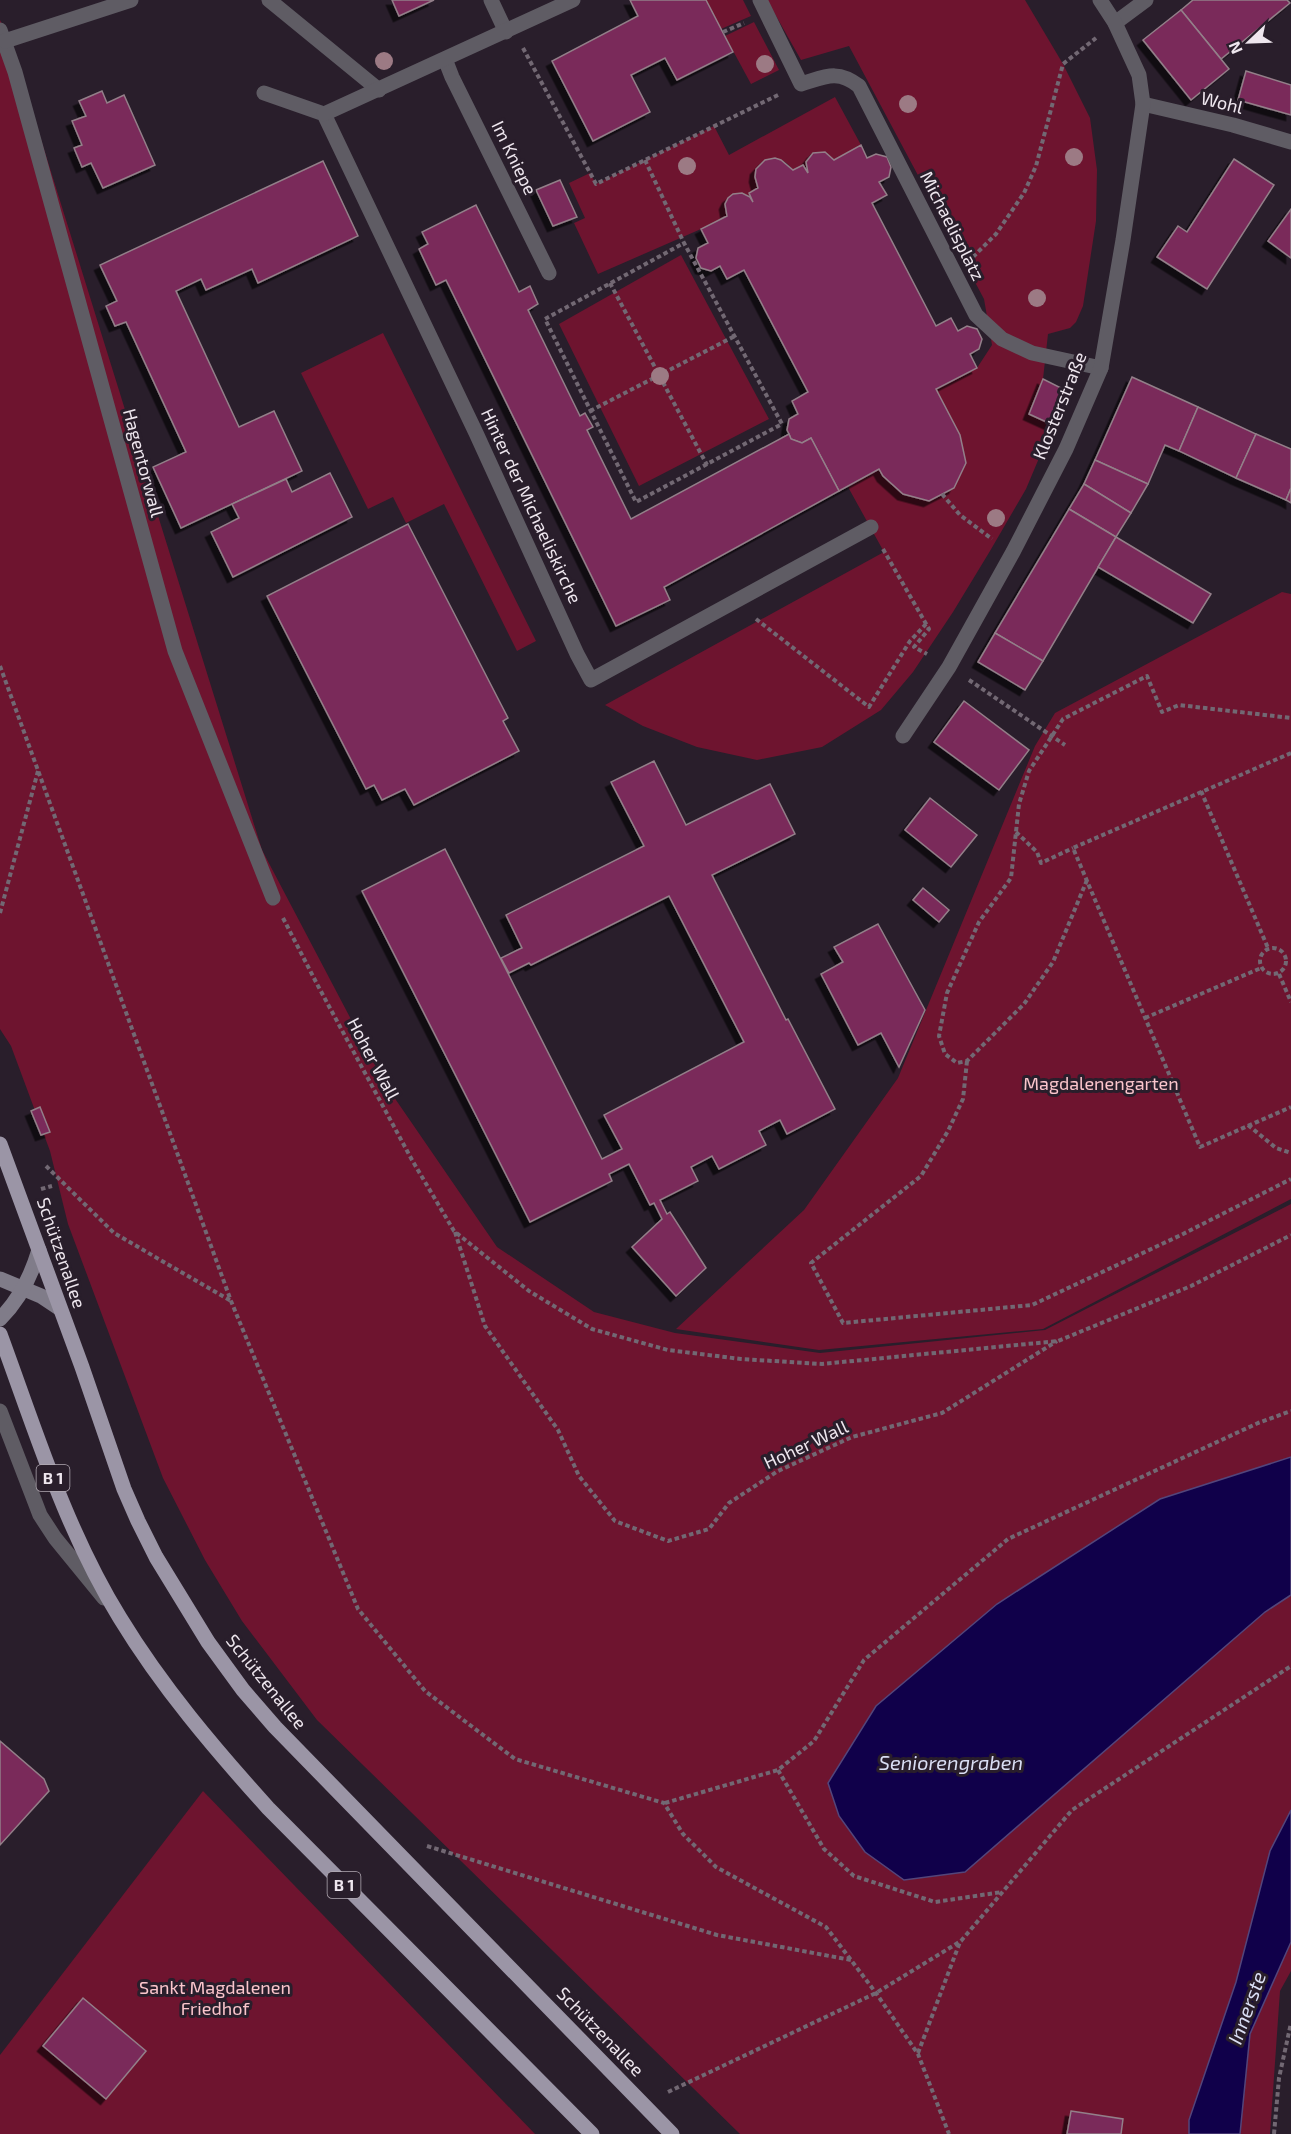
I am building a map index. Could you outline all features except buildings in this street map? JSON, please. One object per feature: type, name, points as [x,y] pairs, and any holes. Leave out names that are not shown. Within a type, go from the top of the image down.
[{"type":"main road","name":"Schützenallee","points":[[0,1144],[124,1489],[156,1557],[208,1642],[274,1727],[672,2134]]},
{"type":"main road","points":[[0,1319],[14,1305],[24,1289],[39,1250]]},
{"type":"main road","points":[[0,1279],[59,1308]]},
{"type":"main road","name":"B 1","points":[[0,1334],[53,1478],[84,1549],[119,1617],[146,1659],[192,1721],[268,1808],[592,2134]]},
{"type":"street","points":[[3,36],[131,0]]},
{"type":"street","points":[[269,0],[379,90]]},
{"type":"street","points":[[491,0],[506,32]]},
{"type":"street","points":[[264,93],[324,114],[573,0]]},
{"type":"street","points":[[760,0],[801,84]]},
{"type":"street","name":"Klosterstraße","points":[[903,736],[949,668],[1013,552],[1066,449],[1101,368],[1143,104],[1139,75],[1115,23],[1100,0]]},
{"type":"street","points":[[1115,23],[1146,0]]},
{"type":"street","name":"Hagentorwall","points":[[3,36],[175,651],[273,898]]},
{"type":"street","name":"Im Kniepe","points":[[445,59],[549,273]]},
{"type":"street","name":"Michaelisplatz","points":[[801,84],[830,76],[847,77],[859,86],[976,315],[1002,339],[1032,353],[1101,368]]},
{"type":"street","name":"Wohl","points":[[1143,104],[1233,124],[1291,142]]},
{"type":"street","name":"Hinter der Michaeliskirche","points":[[324,114],[591,680],[871,527]]},
{"type":"street","points":[[0,1411],[40,1515],[55,1538],[119,1617]]},
{"type":"path","points":[[723,32],[748,21]]},
{"type":"path","points":[[953,271],[981,252],[1024,193],[1036,166],[1063,64],[1115,23]]},
{"type":"path","points":[[522,45],[596,184],[801,84]]},
{"type":"path","points":[[645,159],[684,243],[782,424],[636,502],[545,319],[684,243]]},
{"type":"path","points":[[610,282],[707,465]]},
{"type":"path","points":[[590,411],[735,336]]},
{"type":"path","points":[[942,494],[960,515],[983,534],[1013,552]]},
{"type":"path","points":[[871,527],[929,629],[914,647]]},
{"type":"path","points":[[734,602],[869,707],[910,641],[926,624]]},
{"type":"path","points":[[0,666],[231,1300],[358,1609],[425,1691],[515,1759],[664,1803],[778,1770],[814,1741],[864,1660],[1008,1539],[1258,1423],[1291,1411]]},
{"type":"path","points":[[949,668],[1065,745]]},
{"type":"path","points":[[1087,880],[1053,962],[1024,1004],[967,1061],[957,1063],[945,1054],[939,1036],[947,993],[980,922],[1011,878],[1015,832],[1029,771],[1063,719],[1147,676],[1162,712],[1179,705],[1291,718]]},
{"type":"path","points":[[1015,832],[1037,852],[1041,863],[1291,753]]},
{"type":"path","points":[[0,913],[38,770]]},
{"type":"path","points":[[1202,791],[1268,948]]},
{"type":"path","points":[[1073,848],[1200,1147],[1291,1107]]},
{"type":"path","name":"Hoher Wall","points":[[273,898],[406,1149],[454,1231],[485,1326],[558,1430],[579,1476],[615,1521],[668,1541],[709,1530],[729,1503],[778,1470],[852,1437],[942,1413],[1058,1341],[1191,1286],[1291,1235]]},
{"type":"path","points":[[1268,948],[1278,949],[1289,956],[1286,967],[1279,974],[1268,974],[1261,968],[1260,956],[1268,948]]},
{"type":"path","points":[[1145,1018],[1261,968]]},
{"type":"path","points":[[1279,974],[1291,1002]]},
{"type":"path","points":[[967,1061],[963,1099],[948,1131],[921,1176],[811,1263],[843,1323],[1032,1305],[1181,1235],[1291,1179]]},
{"type":"path","points":[[1248,1125],[1276,1148],[1291,1153]]},
{"type":"path","points":[[46,1166],[114,1233],[231,1300]]},
{"type":"path","name":"Hoher Wall","points":[[454,1231],[529,1291],[592,1329],[668,1350],[741,1359],[822,1364],[1058,1341]]},
{"type":"path","points":[[668,2092],[876,1993],[961,1941],[1072,1810],[1291,1666]]},
{"type":"path","points":[[778,1770],[824,1849],[854,1876],[935,1902],[1003,1892]]},
{"type":"path","points":[[664,1803],[683,1834],[716,1867],[826,1927],[918,2054],[949,2134]]},
{"type":"path","points":[[425,1845],[717,1935],[851,1960]]},
{"type":"path","points":[[918,2054],[961,1941]]},
{"type":"path","points":[[1274,2134],[1279,2078],[1291,2023]]},
{"type":"green space","points":[[706,0],[743,0],[751,16],[721,29]]},
{"type":"green space","points":[[767,0],[1025,0],[1063,64],[1090,118],[1097,170],[1096,221],[1083,306],[1076,322],[1070,328],[1048,334],[1043,379],[1029,414],[1053,425],[1026,489],[953,612],[913,672],[881,710],[822,747],[757,760],[697,747],[643,726],[605,705],[884,552],[848,487],[879,469],[883,476],[903,494],[966,463],[960,435],[936,389],[977,368],[992,345],[984,299],[849,46],[801,60]]},
{"type":"green space","points":[[0,20],[10,40],[262,850],[385,1084],[497,1247],[594,1312],[675,1333],[820,1353],[1045,1330],[1291,1204],[1291,1810],[1270,1851],[1236,1982],[1190,2120],[1189,2134],[740,2134],[317,1720],[242,1621],[205,1560],[163,1478],[68,1224],[50,1151],[11,1046],[0,1029]]},
{"type":"green space","points":[[754,22],[779,70],[751,84],[725,36]]},
{"type":"green space","points":[[835,97],[861,145],[834,160],[825,152],[813,153],[807,160],[807,171],[803,165],[793,170],[779,159],[765,161],[756,171],[755,179],[758,188],[749,193],[752,199],[744,194],[733,194],[725,204],[727,216],[598,274],[574,223],[585,218],[569,183],[590,173],[596,184],[714,126],[729,155]]},
{"type":"green space","points":[[681,255],[769,419],[639,486],[559,324]]},
{"type":"green space","points":[[383,333],[536,641],[517,651],[444,504],[406,523],[393,497],[368,509],[301,373]]},
{"type":"green space","name":"Magdalenengarten","points":[[1282,592],[1291,594],[1291,1199],[1043,1329],[819,1350],[676,1329],[804,1210],[898,1078],[1035,746],[1055,713]]},
{"type":"green space","name":"Sankt Magdalenen Friedhof","points":[[203,1791],[535,2134],[0,2134],[0,2055]]},
{"type":"green space","points":[[1291,1942],[1291,1971],[1280,1991],[1270,2134],[1240,2134],[1250,2034]]},
{"type":"water","name":"Seniorengraben","points":[[1291,1457],[1291,1595],[1265,1612],[965,1872],[904,1880],[865,1852],[839,1816],[828,1783],[876,1706],[997,1604],[1160,1499]]},
{"type":"water","name":"Innerste","points":[[1291,1810],[1291,1942],[1250,2034],[1240,2134],[1189,2134],[1189,2120],[1236,1982],[1270,1851]]}]
